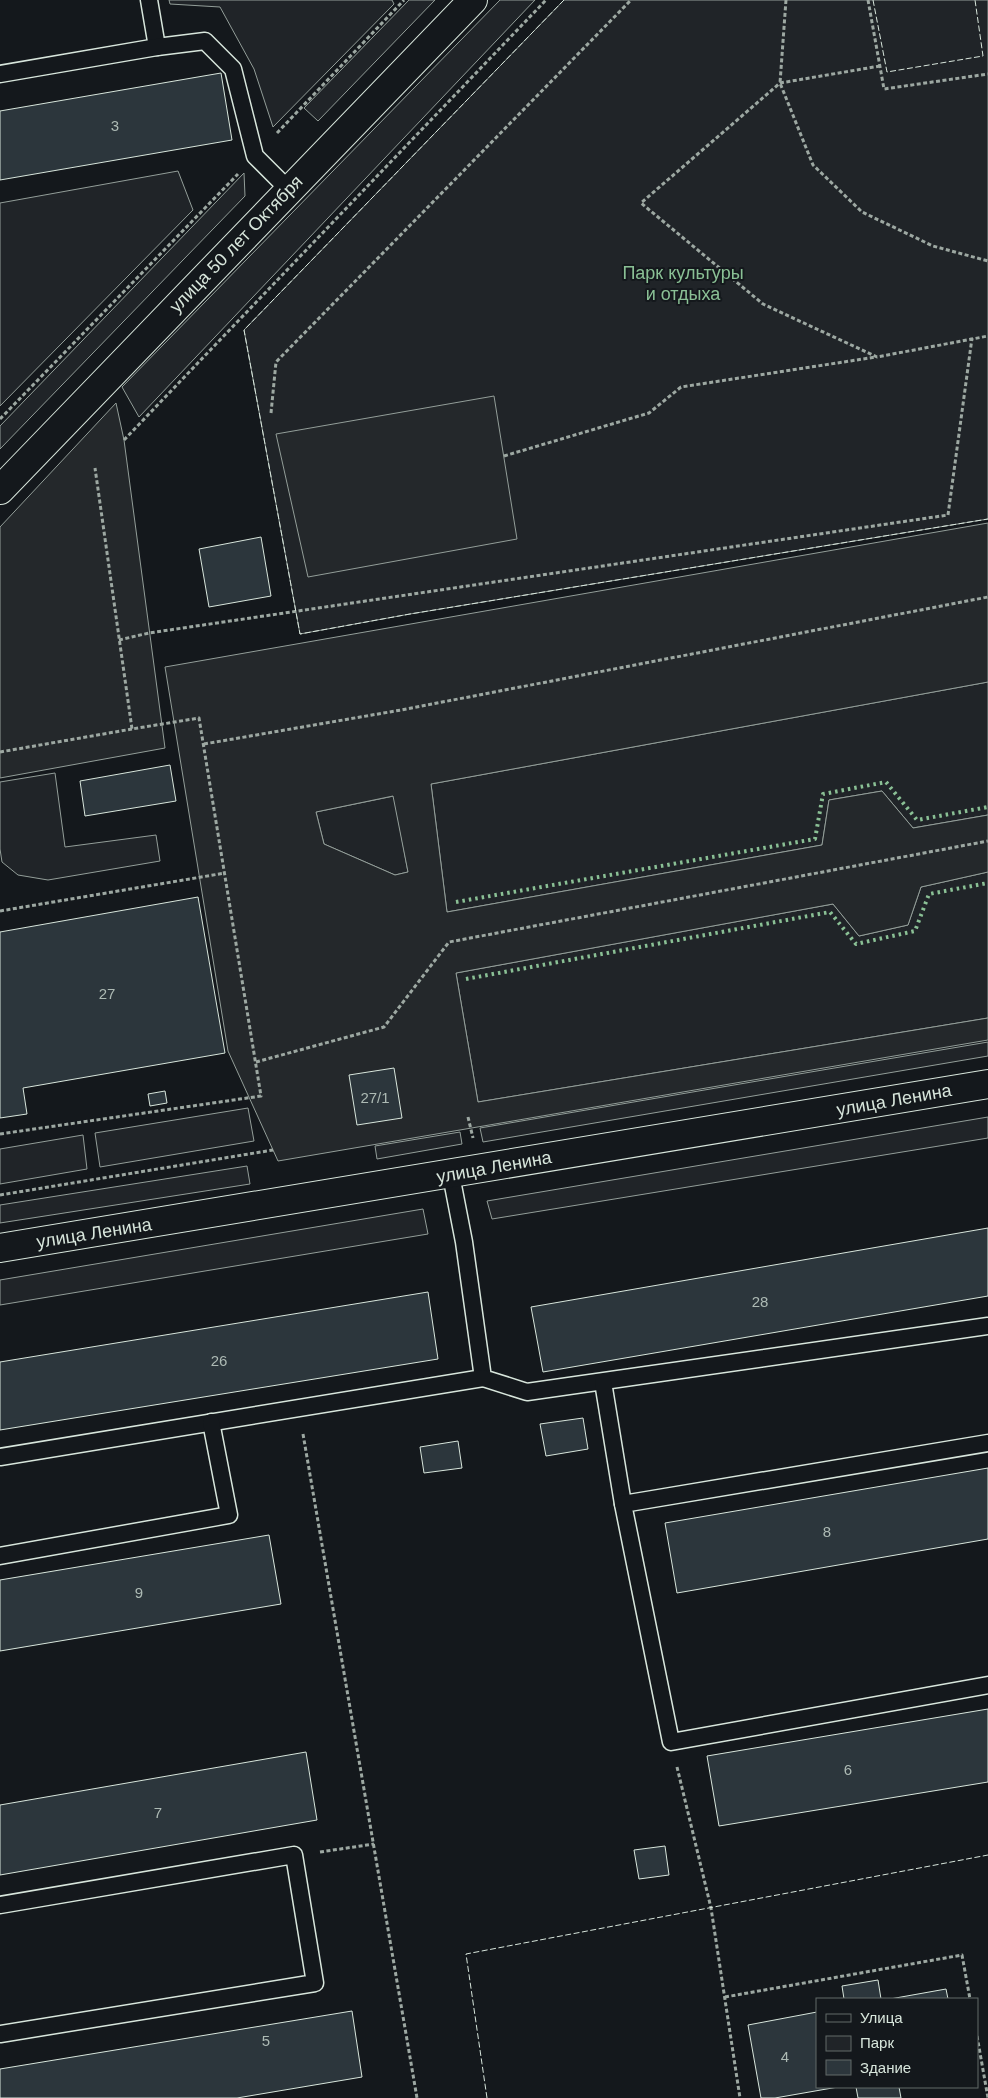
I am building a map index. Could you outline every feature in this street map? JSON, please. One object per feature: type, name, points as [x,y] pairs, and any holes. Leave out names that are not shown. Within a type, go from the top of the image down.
[{"type":"street","name":"улица 50 лет Октября","points":[[0,490],[288,189],[473,0]]},
{"type":"street","name":"улица Ленина","points":[[0,1248],[988,1084]]},
{"type":"lane","points":[[149,0],[157,47]]},
{"type":"lane","points":[[0,74],[157,47],[205,41],[233,69],[255,156],[288,189]]},
{"type":"lane","points":[[451,1174],[464,1242],[483,1378]]},
{"type":"lane","points":[[0,1457],[483,1378],[527,1392],[988,1326]]},
{"type":"lane","points":[[604,1382],[623,1504],[671,1742],[988,1685]]},
{"type":"lane","points":[[0,1556],[229,1515],[211,1422]]},
{"type":"lane","points":[[623,1504],[988,1443]]},
{"type":"lane","points":[[0,1905],[294,1855],[315,1983],[0,2034]]},
{"type":"path","points":[[124,440],[546,0]]},
{"type":"path","points":[[271,413],[276,362],[631,0]]},
{"type":"path","points":[[786,0],[780,82],[813,165],[862,212],[933,246],[988,260]]},
{"type":"path","points":[[868,0],[884,89],[988,74]]},
{"type":"path","points":[[0,419],[402,1]]},
{"type":"path","points":[[877,357],[763,304],[641,203],[780,82],[880,66]]},
{"type":"path","points":[[504,456],[649,413],[681,387],[877,357],[988,336]]},
{"type":"path","points":[[119,640],[149,633],[948,515],[972,338]]},
{"type":"path","points":[[96,468],[132,729]]},
{"type":"path","points":[[204,744],[401,710],[988,597]]},
{"type":"path","points":[[0,752],[199,718],[261,1096],[0,1134]]},
{"type":"path","points":[[256,1062],[384,1027],[449,942],[988,840]]},
{"type":"path","points":[[0,911],[225,873]]},
{"type":"path","points":[[468,1117],[474,1144]]},
{"type":"path","points":[[0,1195],[273,1150]]},
{"type":"path","points":[[299,1409],[417,2098]]},
{"type":"path","points":[[671,1742],[711,1908],[740,2098]]},
{"type":"path","points":[[294,1855],[374,1844]]},
{"type":"path","points":[[725,1996],[962,1955],[970,1998]]},
{"type":"path","points":[[978,2042],[988,2098]]},
{"type":"green space","points":[[169,0],[392,0],[394,4],[273,127],[254,69],[220,7],[170,4]]},
{"type":"green space","points":[[409,0],[435,0],[318,121],[304,108]]},
{"type":"green space","points":[[500,0],[535,0],[139,417],[122,387]]},
{"type":"green space","name":"Парк культуры и отдыха","points":[[564,0],[988,0],[988,519],[410,614],[300,634],[244,330]]},
{"type":"green space","points":[[178,171],[193,210],[0,406],[0,203]]},
{"type":"green space","points":[[244,173],[245,196],[0,449],[0,426]]},
{"type":"green space","points":[[988,682],[988,815],[913,828],[882,791],[829,800],[822,845],[447,912],[431,784]]},
{"type":"green space","points":[[55,773],[65,847],[156,835],[160,861],[48,880],[18,875],[2,862],[0,849],[0,782]]},
{"type":"green space","points":[[394,796],[408,872],[395,875],[324,844],[316,812]]},
{"type":"green space","points":[[988,872],[988,1018],[478,1102],[456,973],[833,904],[859,936],[908,925],[921,887]]},
{"type":"green space","points":[[988,1042],[988,1056],[483,1142],[480,1128]]},
{"type":"green space","points":[[248,1108],[254,1141],[100,1167],[95,1133]]},
{"type":"green space","points":[[988,1117],[988,1138],[492,1219],[487,1201]]},
{"type":"green space","points":[[460,1132],[462,1144],[377,1159],[375,1146]]},
{"type":"green space","points":[[83,1135],[87,1169],[0,1184],[0,1149]]},
{"type":"green space","points":[[247,1166],[250,1184],[0,1223],[0,1205]]},
{"type":"green space","points":[[423,1209],[428,1234],[0,1305],[0,1280]]},
{"type":"shaded area","points":[[494,396],[517,539],[308,577],[276,434]]},
{"type":"shaded area","points":[[116,403],[124,440],[165,748],[0,778],[0,527]]},
{"type":"shaded area","points":[[988,523],[988,682],[431,784],[447,912],[822,845],[829,800],[882,791],[913,828],[988,815],[988,872],[921,887],[908,925],[859,936],[833,904],[456,973],[478,1102],[988,1018],[988,1040],[278,1161],[228,1051],[165,667]],"holes":[[[393,796],[408,872],[395,875],[324,844],[316,812]]]},
{"type":"building","points":[[221,73],[232,140],[0,180],[0,111]]},
{"type":"building","points":[[261,537],[271,596],[209,607],[199,549]]},
{"type":"building","points":[[170,765],[176,801],[85,816],[80,781]]},
{"type":"building","points":[[198,897],[225,1053],[23,1088],[27,1114],[0,1118],[0,932]]},
{"type":"building","points":[[394,1068],[402,1118],[357,1125],[349,1075]]},
{"type":"building","points":[[165,1091],[167,1103],[150,1106],[148,1094]]},
{"type":"building","points":[[988,1228],[988,1296],[543,1372],[531,1307]]},
{"type":"building","points":[[428,1292],[438,1359],[0,1430],[0,1362]]},
{"type":"building","points":[[583,1418],[588,1449],[546,1456],[540,1424]]},
{"type":"building","points":[[458,1441],[462,1468],[424,1473],[420,1447]]},
{"type":"building","points":[[988,1468],[988,1539],[677,1593],[665,1523]]},
{"type":"building","points":[[269,1535],[281,1604],[0,1651],[0,1580]]},
{"type":"building","points":[[988,1709],[988,1782],[719,1826],[707,1756]]},
{"type":"building","points":[[306,1752],[317,1820],[0,1875],[0,1805]]},
{"type":"building","points":[[665,1846],[669,1875],[639,1879],[634,1850]]},
{"type":"building","points":[[878,1980],[881,1998],[844,1998],[842,1986]]},
{"type":"building","points":[[946,1989],[948,1998],[896,1998]]},
{"type":"building","points":[[352,2011],[362,2077],[237,2098],[0,2098],[0,2069]]},
{"type":"building","points":[[816,2012],[816,2088],[832,2088],[775,2098],[761,2098],[748,2025]]},
{"type":"building","points":[[856,2088],[899,2088],[901,2098],[858,2098]]},
{"type":"hedge","points":[[456,902],[815,839],[823,794],[886,782],[917,820],[988,807]]},
{"type":"hedge","points":[[466,979],[830,912],[856,944],[915,931],[929,894],[988,883]]},
{"type":"fence","points":[[564,0],[244,330],[300,634],[410,614],[988,519]]},
{"type":"fence","points":[[873,0],[887,72],[983,56],[975,0]]},
{"type":"fence","points":[[487,2098],[466,1954],[988,1855]]}]
